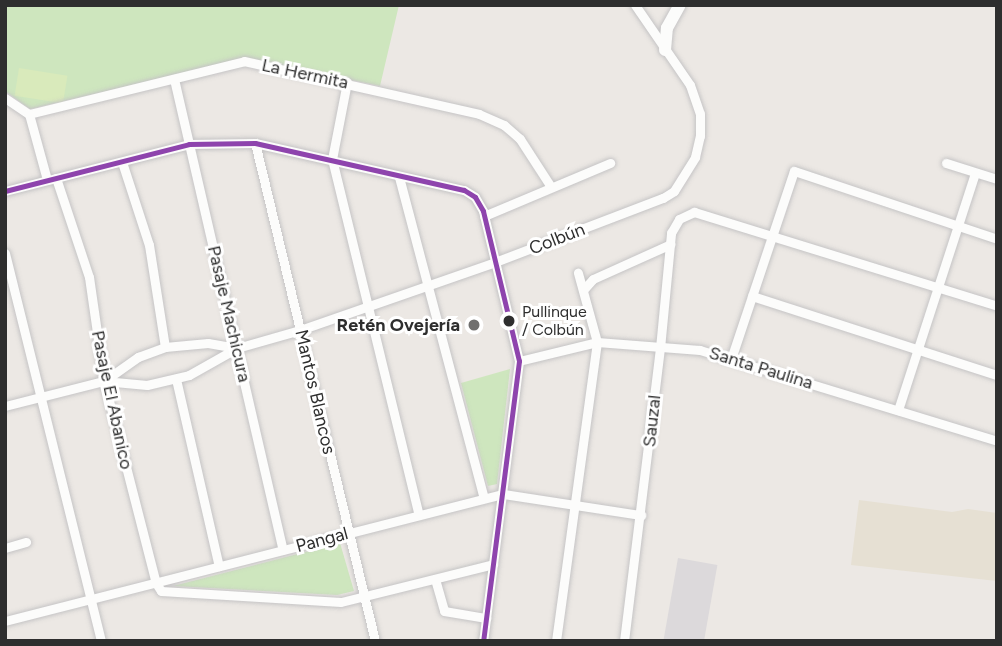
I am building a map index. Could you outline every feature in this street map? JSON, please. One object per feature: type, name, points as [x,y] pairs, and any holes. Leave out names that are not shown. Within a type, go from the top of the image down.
[{"type":"street","name":"Colbún","points":[[104,381],[132,385],[176,379],[214,364],[237,348],[300,330],[495,262],[663,198],[681,183],[698,146],[700,114],[690,85],[635,5]]},
{"type":"street","points":[[665,50],[667,28],[680,5]]},
{"type":"street","name":"La Hermita","points":[[29,114],[244,61],[347,82],[479,114],[504,125],[520,139],[551,187]]},
{"type":"street","name":"Pasaje Machicura","points":[[174,79],[283,550]]},
{"type":"street","points":[[347,82],[332,159],[419,514]]},
{"type":"street","points":[[5,98],[29,114],[52,179]]},
{"type":"street","points":[[5,191],[190,144],[255,143],[464,190],[478,201],[519,360],[483,641]]},
{"type":"street","name":"Mantos Blancos","points":[[255,143],[374,641]]},
{"type":"street","points":[[122,162],[149,245],[165,347]]},
{"type":"street","points":[[484,216],[610,163]]},
{"type":"street","points":[[946,163],[997,179]]},
{"type":"street","points":[[731,359],[794,171],[997,239]]},
{"type":"street","points":[[898,410],[975,173]]},
{"type":"street","points":[[399,177],[484,498]]},
{"type":"street","name":"Pasaje El Abanico","points":[[52,179],[89,277],[104,381],[156,583]]},
{"type":"street","name":"Sauzal","points":[[624,641],[675,223],[694,212],[772,236]]},
{"type":"street","points":[[772,236],[997,306]]},
{"type":"street","points":[[584,289],[593,279],[671,244]]},
{"type":"street","points":[[5,254],[101,641]]},
{"type":"street","points":[[556,641],[577,504],[597,342],[578,273]]},
{"type":"street","points":[[752,296],[997,375]]},
{"type":"street","name":"Santa Paulina","points":[[519,360],[597,342],[700,350],[997,441]]},
{"type":"street","name":"Colbún","points":[[5,406],[104,381],[138,357],[165,347],[194,343],[237,348]]},
{"type":"street","points":[[176,379],[219,566]]},
{"type":"street","name":"Pangal","points":[[5,621],[503,494],[641,515]]},
{"type":"street","points":[[5,548],[26,542]]},
{"type":"street","points":[[156,583],[161,591],[341,603],[493,564]]},
{"type":"street","points":[[435,579],[444,611],[486,618]]},
{"type":"shaded area","points":[[859,500],[952,512],[968,509],[997,513],[997,581],[851,565]]},
{"type":"shaded area","points":[[678,558],[717,565],[704,641],[663,641]]},
{"type":"green space","points":[[5,5],[399,5],[380,86],[247,58],[30,109],[5,91]]},
{"type":"green space","points":[[19,68],[67,76],[63,103],[15,96]]},
{"type":"green space","points":[[510,369],[497,484],[488,486],[461,383]]},
{"type":"green space","points":[[340,543],[354,591],[337,595],[173,586]]},
{"type":"transit line","points":[[5,191],[189,144],[255,143],[464,190],[475,197],[483,211],[519,361],[483,641]]},
{"type":"place","name":"Pullinque / Colbún","points":[[509,321]]},
{"type":"place","name":"Retén Ovejería","points":[[474,325]]}]
